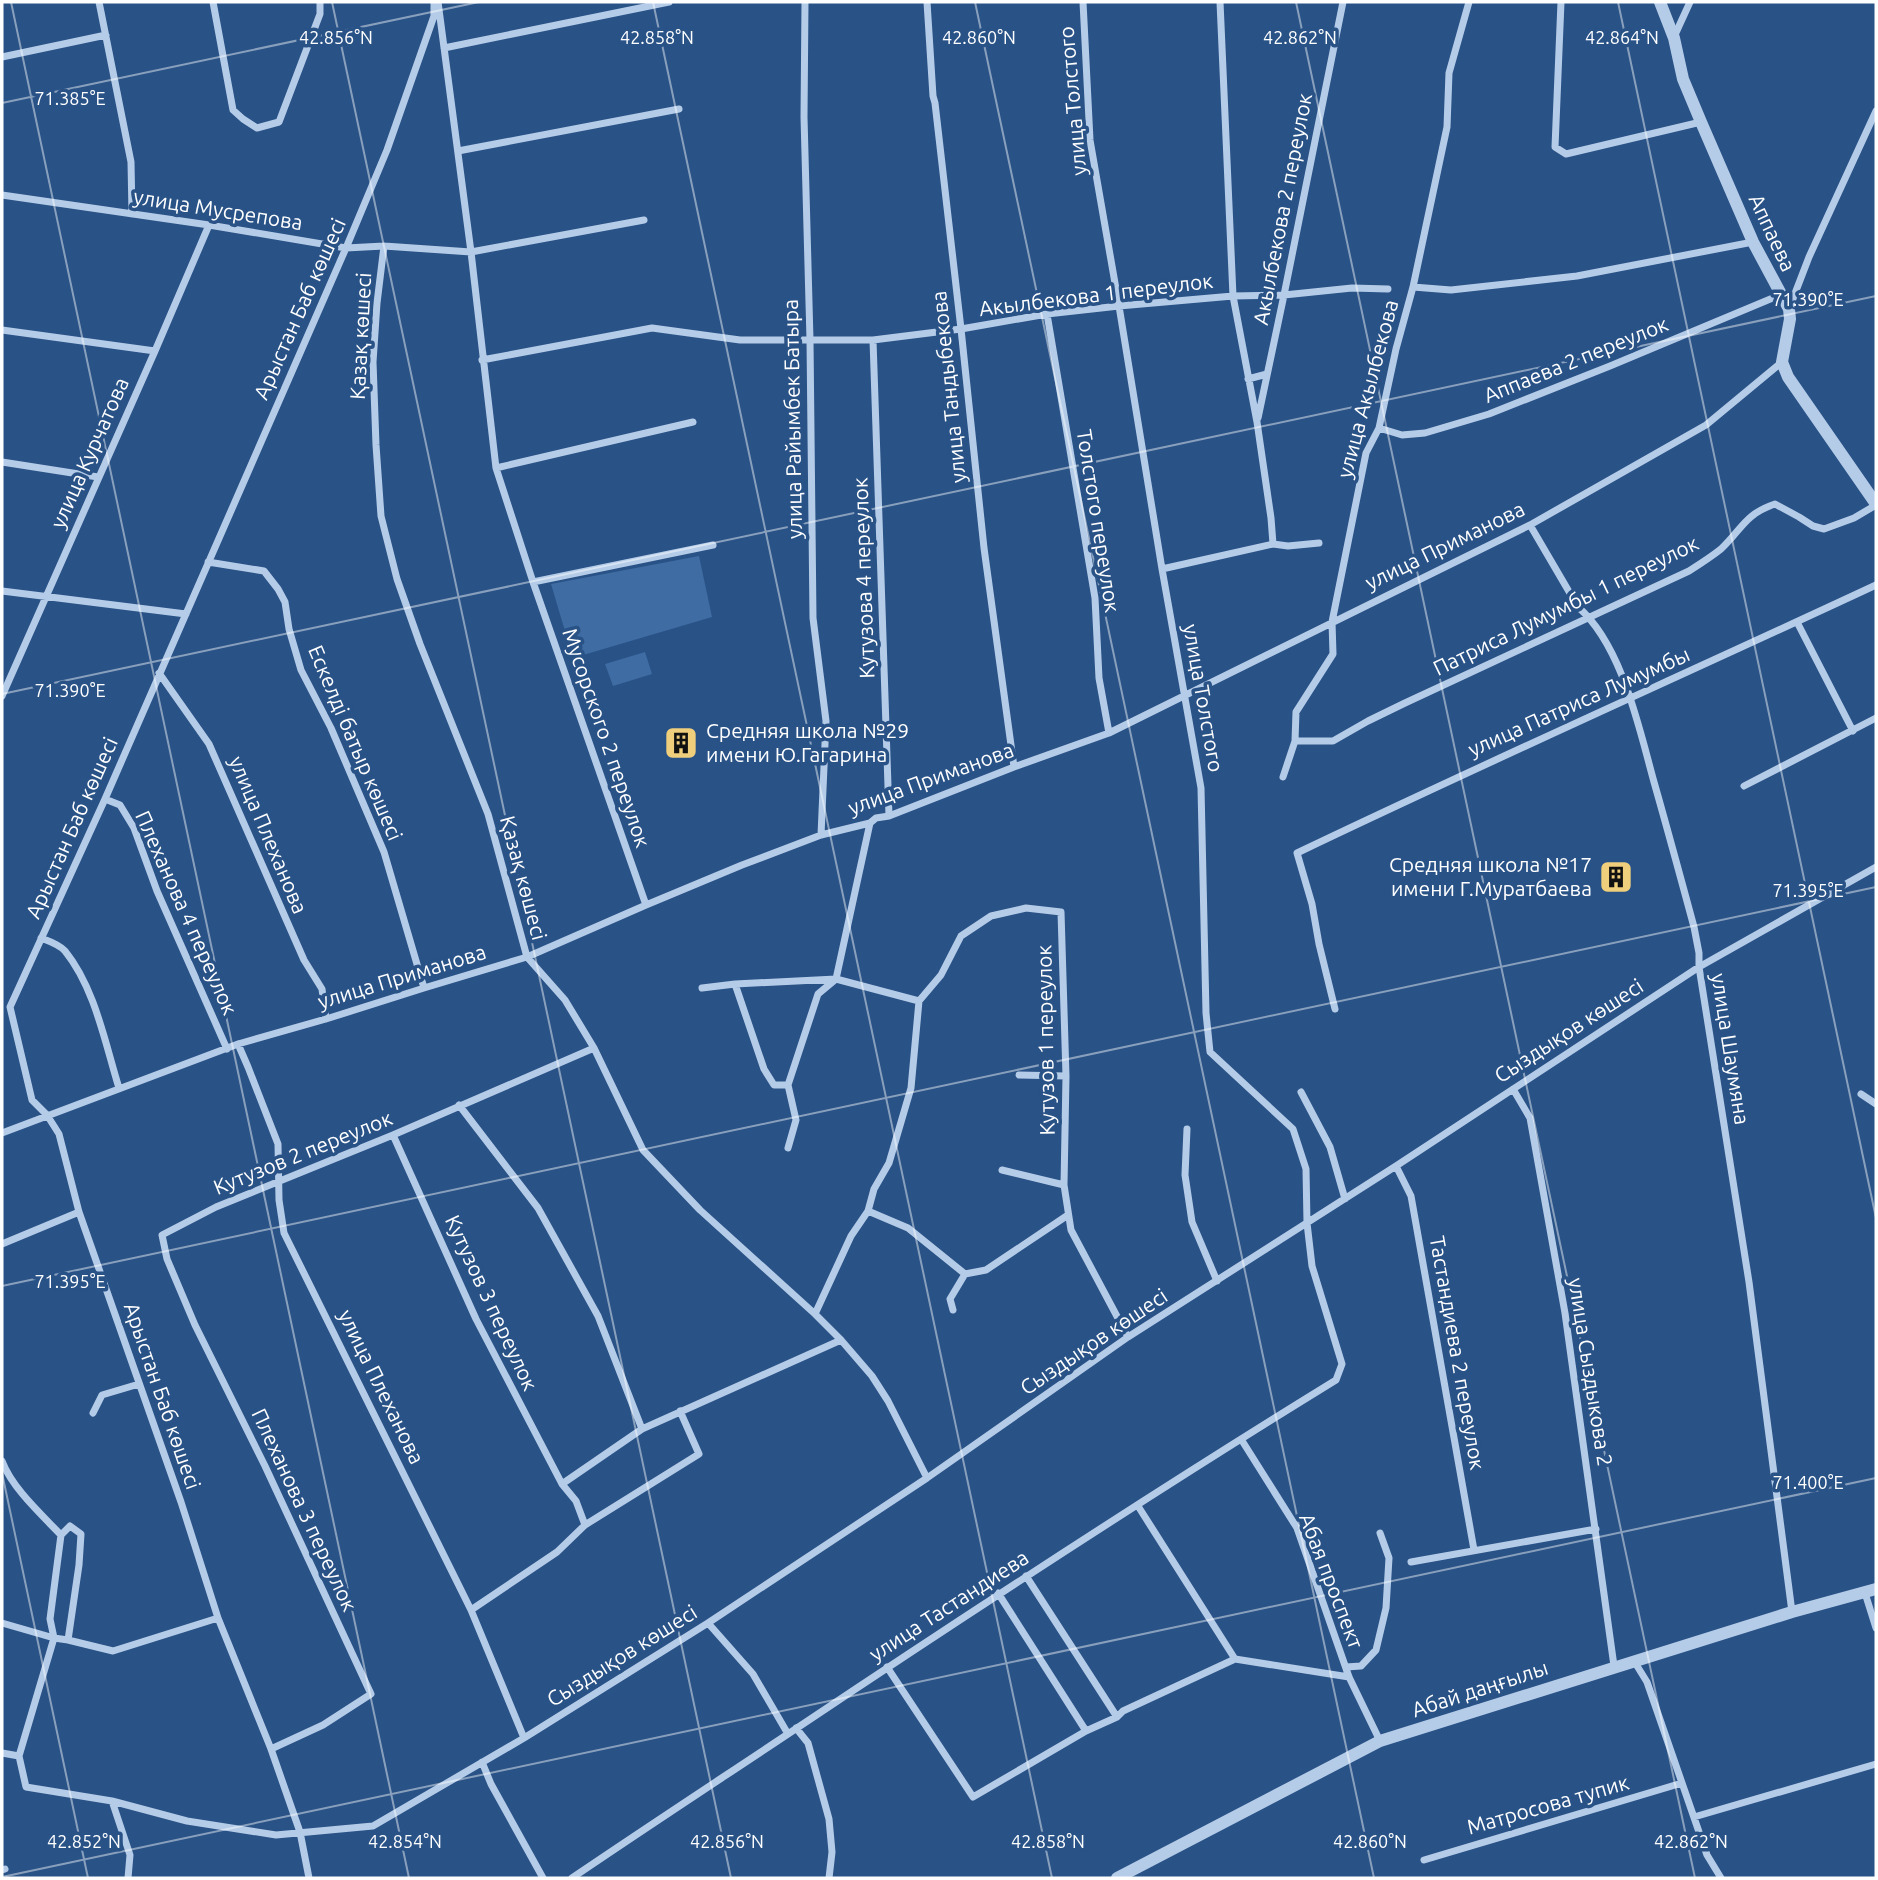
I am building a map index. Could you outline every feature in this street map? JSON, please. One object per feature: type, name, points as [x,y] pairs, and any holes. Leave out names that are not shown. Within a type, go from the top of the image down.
[{"type":"street","points":[[99,2],[131,162],[132,214]]},
{"type":"street","points":[[213,2],[233,110],[257,128],[279,122],[320,14],[320,2]]},
{"type":"street","name":"Мусорского 2 переулок","points":[[437,2],[471,252],[496,468],[646,905]]},
{"type":"street","name":"Арыстан Баб көшесі","points":[[309,1878],[300,1832],[271,1749],[218,1618],[181,1502],[79,1212],[59,1134],[47,1115],[32,1100],[6,1007],[105,799],[346,247],[387,150],[437,2]]},
{"type":"street","points":[[444,48],[669,2]]},
{"type":"street","name":"улица Райымбек Батыра","points":[[805,2],[804,117],[813,618],[826,721],[821,835]]},
{"type":"street","name":"улица Тандыбекова","points":[[927,2],[933,96],[984,548],[1014,767]]},
{"type":"street","name":"улица Толстого","points":[[1083,2],[1090,140],[1201,788],[1206,1013],[1210,1052],[1293,1129],[1306,1169],[1307,1223],[1312,1266],[1342,1364]]},
{"type":"street","name":"Акылбекова 2 переулок","points":[[1220,2],[1233,296],[1257,422],[1273,544]]},
{"type":"street","name":"Акылбекова 2 переулок","points":[[1257,422],[1343,2]]},
{"type":"street","name":"улица Акылбекова","points":[[1283,777],[1295,741],[1296,712],[1333,654],[1332,622],[1366,453],[1380,428],[1396,349],[1413,287],[1447,127],[1449,73],[1469,2]]},
{"type":"street","points":[[1561,2],[1555,146],[1566,154],[1700,122]]},
{"type":"street","name":"Аппаева","points":[[1660,2],[1674,38],[1683,79],[1700,122],[1753,242],[1789,309]]},
{"type":"street","points":[[1674,38],[1690,2]]},
{"type":"street","points":[[2,57],[106,35]]},
{"type":"street","points":[[458,152],[679,110]]},
{"type":"street","points":[[1876,111],[1809,257],[1789,309],[1790,319],[1782,362],[1787,377],[1876,505]]},
{"type":"street","name":"улица Мусрепова","points":[[2,195],[346,247],[384,246],[471,252]]},
{"type":"street","points":[[471,252],[644,220]]},
{"type":"street","name":"улица Курчатова","points":[[2,696],[209,225]]},
{"type":"street","points":[[1413,287],[1451,290],[1577,276],[1753,242]]},
{"type":"street","name":"Қазақ көшесі","points":[[384,246],[373,362],[381,516],[397,579],[420,644],[488,814],[527,957],[565,1000],[594,1048],[643,1150],[700,1210],[841,1340],[872,1376],[888,1401],[926,1478]]},
{"type":"street","name":"Акылбекова 1 переулок","points":[[810,340],[873,340],[1119,306],[1352,288],[1388,289]]},
{"type":"street","name":"Аппаева 2 переулок","points":[[1380,428],[1402,435],[1425,433],[1489,414],[1780,295]]},
{"type":"street","name":"Толстого переулок","points":[[1047,314],[1096,598],[1099,678],[1109,733]]},
{"type":"street","points":[[482,360],[652,328],[740,340],[810,340]]},
{"type":"street","points":[[2,330],[155,351]]},
{"type":"street","name":"Кутузова 4 переулок","points":[[873,340],[889,816]]},
{"type":"street","name":"улица Приманова","points":[[2,1133],[238,1044],[527,957],[646,905],[821,835],[870,823],[876,818],[889,816],[1109,733],[1530,525],[1706,425],[1782,362]]},
{"type":"street","points":[[1248,379],[1267,374]]},
{"type":"street","points":[[496,468],[693,422]]},
{"type":"street","points":[[2,462],[98,477]]},
{"type":"street","name":"Патриса Лумумбы 1 переулок","points":[[1295,741],[1333,741],[1405,703],[1689,571],[1721,548],[1752,515],[1762,509],[1775,504],[1813,526],[1824,529],[1876,505]]},
{"type":"street","name":"улица Шаумяна","points":[[1530,525],[1578,607],[1589,617],[1604,639],[1631,698],[1695,927],[1749,1282],[1792,1612]]},
{"type":"street","points":[[1162,569],[1273,544],[1288,546],[1319,543]]},
{"type":"street","points":[[533,582],[713,545]]},
{"type":"street","name":"Ескелді батыр көшесі","points":[[208,562],[264,570],[285,602],[289,629],[301,670],[331,728],[384,852],[424,988]]},
{"type":"street","name":"улица Патриса Лумумбы","points":[[1335,1009],[1312,904],[1297,853],[1465,772],[1876,585]]},
{"type":"street","points":[[2,591],[186,614]]},
{"type":"street","points":[[1797,622],[1853,731]]},
{"type":"street","name":"улица Плеханова","points":[[159,673],[209,744],[304,960],[322,989],[326,1019]]},
{"type":"street","points":[[1744,786],[1876,718]]},
{"type":"street","name":"Плеханова 4 переулок","points":[[105,799],[120,806],[134,828],[157,891],[227,1049]]},
{"type":"street","points":[[788,1148],[796,1120],[788,1085],[818,994],[836,979],[870,823]]},
{"type":"street","name":"Сыздықов көшесі","points":[[19,1756],[26,1787],[112,1801],[187,1821],[276,1835],[373,1826],[524,1738],[708,1623],[926,1478],[1128,1338],[1699,967],[1876,868]]},
{"type":"street","name":"Кутузов 1 переулок","points":[[919,1001],[941,975],[961,936],[991,916],[1026,908],[1060,912],[1066,1076],[1064,1185],[1070,1230],[1128,1338]]},
{"type":"street","points":[[41,938],[63,949],[81,976],[92,999],[119,1088]]},
{"type":"street","points":[[702,988],[836,979],[919,1001],[911,1088],[889,1163],[874,1189],[868,1211],[851,1236],[815,1314]]},
{"type":"street","points":[[735,984],[764,1069],[775,1085],[788,1085]]},
{"type":"street","name":"улица Плеханова","points":[[238,1044],[278,1144],[279,1200],[284,1233],[471,1610],[524,1738]]},
{"type":"street","name":"Кутузов 2 переулок","points":[[162,1235],[216,1207],[393,1135],[594,1048]]},
{"type":"street","points":[[1019,1075],[1066,1076]]},
{"type":"street","name":"улица Сыздыкова 2","points":[[1513,1089],[1530,1118],[1565,1313],[1614,1666]]},
{"type":"street","points":[[1301,1092],[1331,1147],[1345,1199]]},
{"type":"street","points":[[1861,1094],[1876,1104]]},
{"type":"street","points":[[459,1105],[538,1208],[598,1316],[642,1429]]},
{"type":"street","points":[[1187,1129],[1185,1175],[1192,1222],[1217,1280]]},
{"type":"street","name":"Кутузов 3 переулок","points":[[393,1135],[476,1319],[562,1483],[576,1500],[585,1525]]},
{"type":"street","name":"Тастандиева 2 переулок","points":[[1396,1166],[1411,1196],[1474,1550]]},
{"type":"street","points":[[1002,1170],[1064,1185]]},
{"type":"street","points":[[868,1211],[908,1227],[965,1274]]},
{"type":"street","points":[[2,1244],[79,1212]]},
{"type":"street","points":[[953,1310],[950,1299],[965,1274],[986,1270],[1068,1215]]},
{"type":"street","name":"Плеханова 3 переулок","points":[[162,1235],[167,1259],[195,1325],[262,1460],[371,1694],[323,1725],[271,1749]]},
{"type":"street","points":[[562,1483],[642,1429],[841,1340]]},
{"type":"street","name":"улица Тастандиева","points":[[572,1878],[998,1594],[1336,1380],[1342,1364]]},
{"type":"street","points":[[93,1413],[102,1395],[139,1384]]},
{"type":"street","points":[[471,1610],[557,1552],[585,1525],[699,1454],[680,1411]]},
{"type":"street","name":"Абая проспект","points":[[1241,1439],[1297,1528],[1349,1676],[1380,1741]]},
{"type":"street","points":[[2,1461],[6,1471],[61,1535]]},
{"type":"street","points":[[1138,1506],[1235,1659]]},
{"type":"street","points":[[2,1752],[19,1756],[54,1638],[50,1619],[61,1535],[70,1526],[81,1534],[68,1640]]},
{"type":"street","points":[[1411,1562],[1596,1529]]},
{"type":"street","points":[[1346,1667],[1361,1665],[1376,1650],[1386,1608],[1389,1558],[1380,1533]]},
{"type":"street","points":[[1027,1576],[1117,1717]]},
{"type":"street","points":[[1871,1591],[1876,1628]]},
{"type":"street","name":"Абай даңғылы","points":[[1117,1878],[1380,1741],[1614,1666],[1871,1591]]},
{"type":"street","points":[[998,1594],[1086,1731]]},
{"type":"street","points":[[2,1623],[113,1651],[218,1618]]},
{"type":"street","points":[[708,1623],[753,1674],[788,1734]]},
{"type":"street","points":[[887,1667],[973,1797],[1086,1731],[1117,1717],[1123,1711],[1235,1659],[1349,1676]]},
{"type":"street","points":[[1634,1661],[1647,1682],[1707,1855],[1721,1878]]},
{"type":"street","points":[[796,1728],[808,1743],[829,1819],[832,1852],[830,1878]]},
{"type":"street","points":[[482,1762],[491,1784],[543,1878]]},
{"type":"street","points":[[1693,1817],[1876,1763]]},
{"type":"street","name":"Матросова тупик","points":[[1424,1860],[1682,1783]]},
{"type":"street","points":[[112,1801],[130,1855],[128,1878]]},
{"type":"shaded area","points":[[699,556],[712,617],[573,658],[551,584]]},
{"type":"shaded area","points":[[645,652],[652,674],[613,686],[605,664]]},
{"type":"place","name":"Средняя школа №29 имени Ю.Гагарина","points":[[681,743]]},
{"type":"place","name":"Средняя школа №17 имени Г.Муратбаева","points":[[1616,877]]}]
